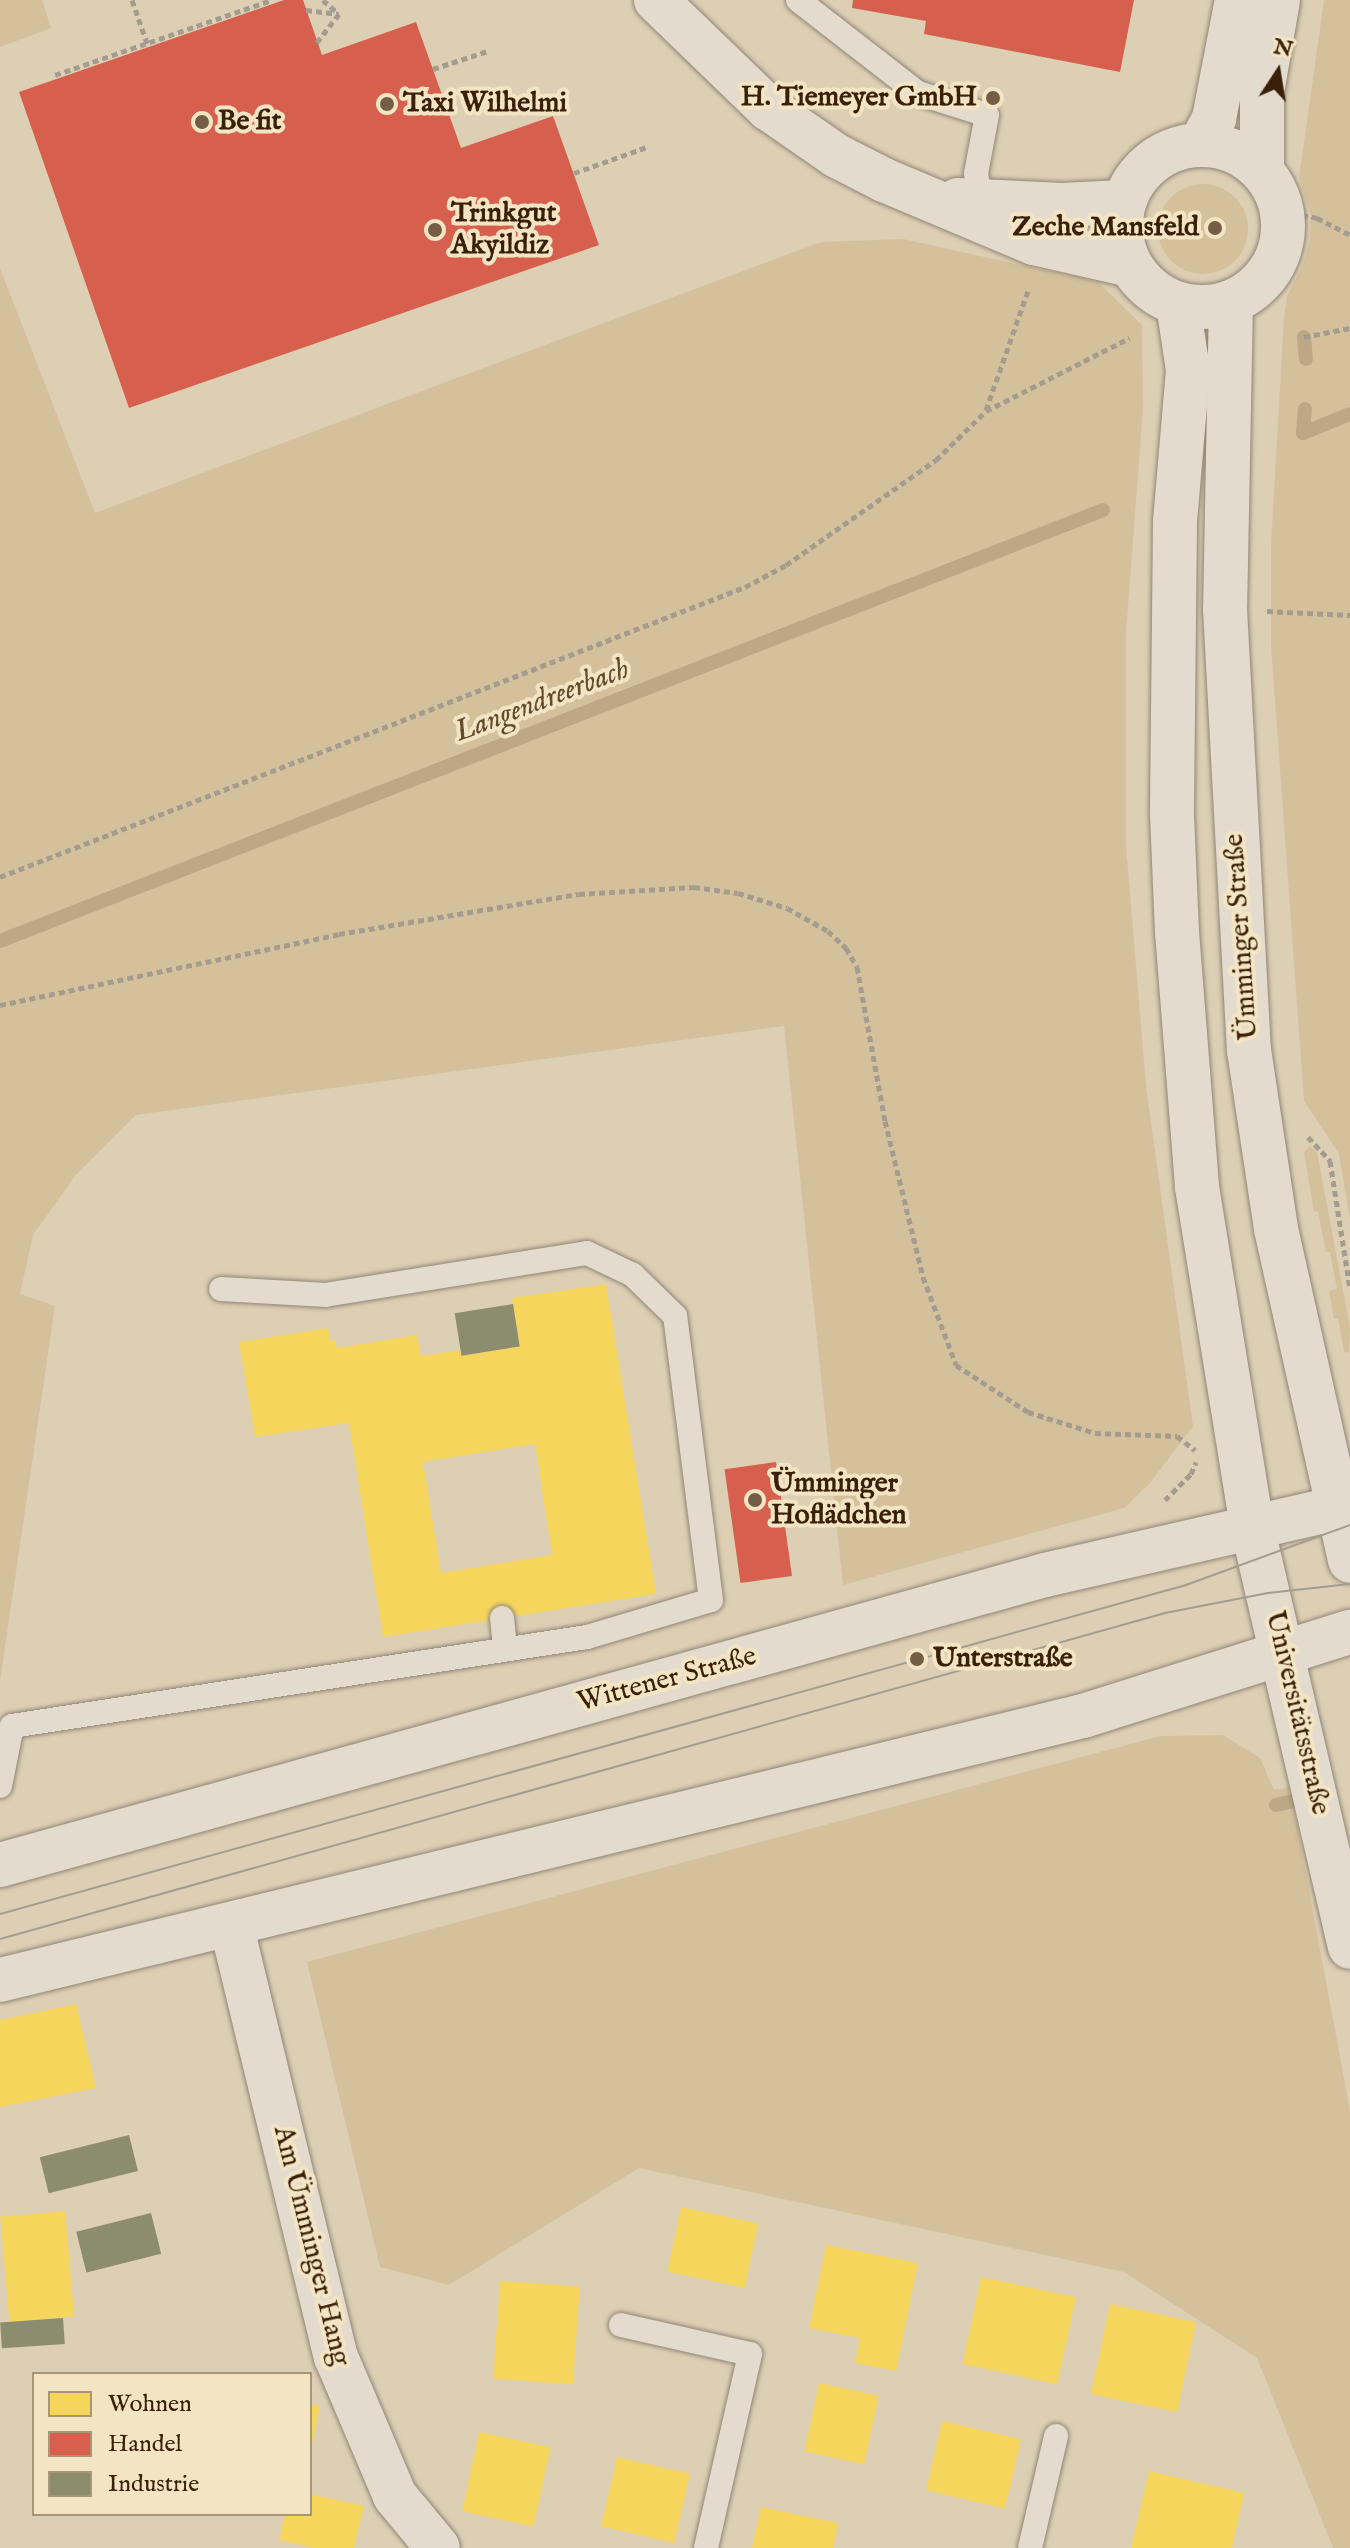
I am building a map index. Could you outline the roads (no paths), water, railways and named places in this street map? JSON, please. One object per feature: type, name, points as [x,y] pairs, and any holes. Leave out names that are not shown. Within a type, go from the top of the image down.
[{"type":"main road","points":[[656,0],[732,77],[808,138],[884,180],[928,198],[982,211],[1124,202]]},
{"type":"main road","points":[[1200,145],[1214,119],[1237,0]]},
{"type":"main road","points":[[1262,171],[1262,92],[1278,0]]},
{"type":"main road","points":[[1200,145],[1220,147],[1245,157],[1262,171],[1274,188],[1282,211],[1283,239],[1277,258],[1262,282],[1231,302],[1204,308],[1178,304],[1150,288],[1130,265],[1121,227],[1124,202],[1148,165],[1164,154],[1200,145]]},
{"type":"main road","points":[[982,211],[1034,243],[1130,265]]},
{"type":"main road","name":"Ümminger Straße","points":[[1231,302],[1225,609],[1249,1050],[1276,1229],[1343,1506],[1350,1561]]},
{"type":"main road","points":[[1178,304],[1188,370],[1175,522],[1171,729],[1177,932],[1197,1187],[1252,1526]]},
{"type":"main road","name":"Wittener Straße","points":[[0,1865],[1030,1579],[1343,1506]]},
{"type":"main road","name":"Universitätsstraße","points":[[1252,1526],[1350,1947]]},
{"type":"main road","points":[[0,1980],[1083,1716],[1350,1632]]},
{"type":"main road","name":"Am Ümminger Hang","points":[[231,1924],[336,2357],[395,2496],[438,2548]]},
{"type":"lane","points":[[798,0],[918,93],[987,115],[976,173],[982,211]]},
{"type":"lane","points":[[0,1786],[12,1726],[587,1637],[711,1600],[675,1316],[633,1275],[587,1253],[326,1295],[221,1289]]},
{"type":"lane","points":[[502,1618],[505,1649]]},
{"type":"lane","points":[[621,2325],[750,2354],[706,2548]]},
{"type":"lane","points":[[1030,2548],[1056,2436]]},
{"type":"waterway","points":[[1304,337],[1306,359]]},
{"type":"waterway","name":"Langendreerbach","points":[[1305,409],[1303,433],[1350,414]]},
{"type":"waterway","name":"Langendreerbach","points":[[0,941],[1103,510]]},
{"type":"waterway","points":[[1276,1805],[1312,1797]]},
{"type":"tram line","points":[[0,1914],[1186,1585],[1350,1525]]},
{"type":"tram line","points":[[0,1939],[1165,1613],[1268,1593],[1350,1584]]},
{"type":"place","name":"H. Tiemeyer GmbH","points":[[993,98]]},
{"type":"place","name":"Taxi Wilhelmi","points":[[387,104]]},
{"type":"place","name":"Be fit","points":[[202,122]]},
{"type":"place","name":"Zeche Mansfeld","points":[[1215,228]]},
{"type":"place","name":"Trinkgut Akyildiz","points":[[435,230]]},
{"type":"place","name":"Ümminger Hoflädchen","points":[[755,1500]]},
{"type":"place","name":"Unterstraße","points":[[917,1659]]}]
